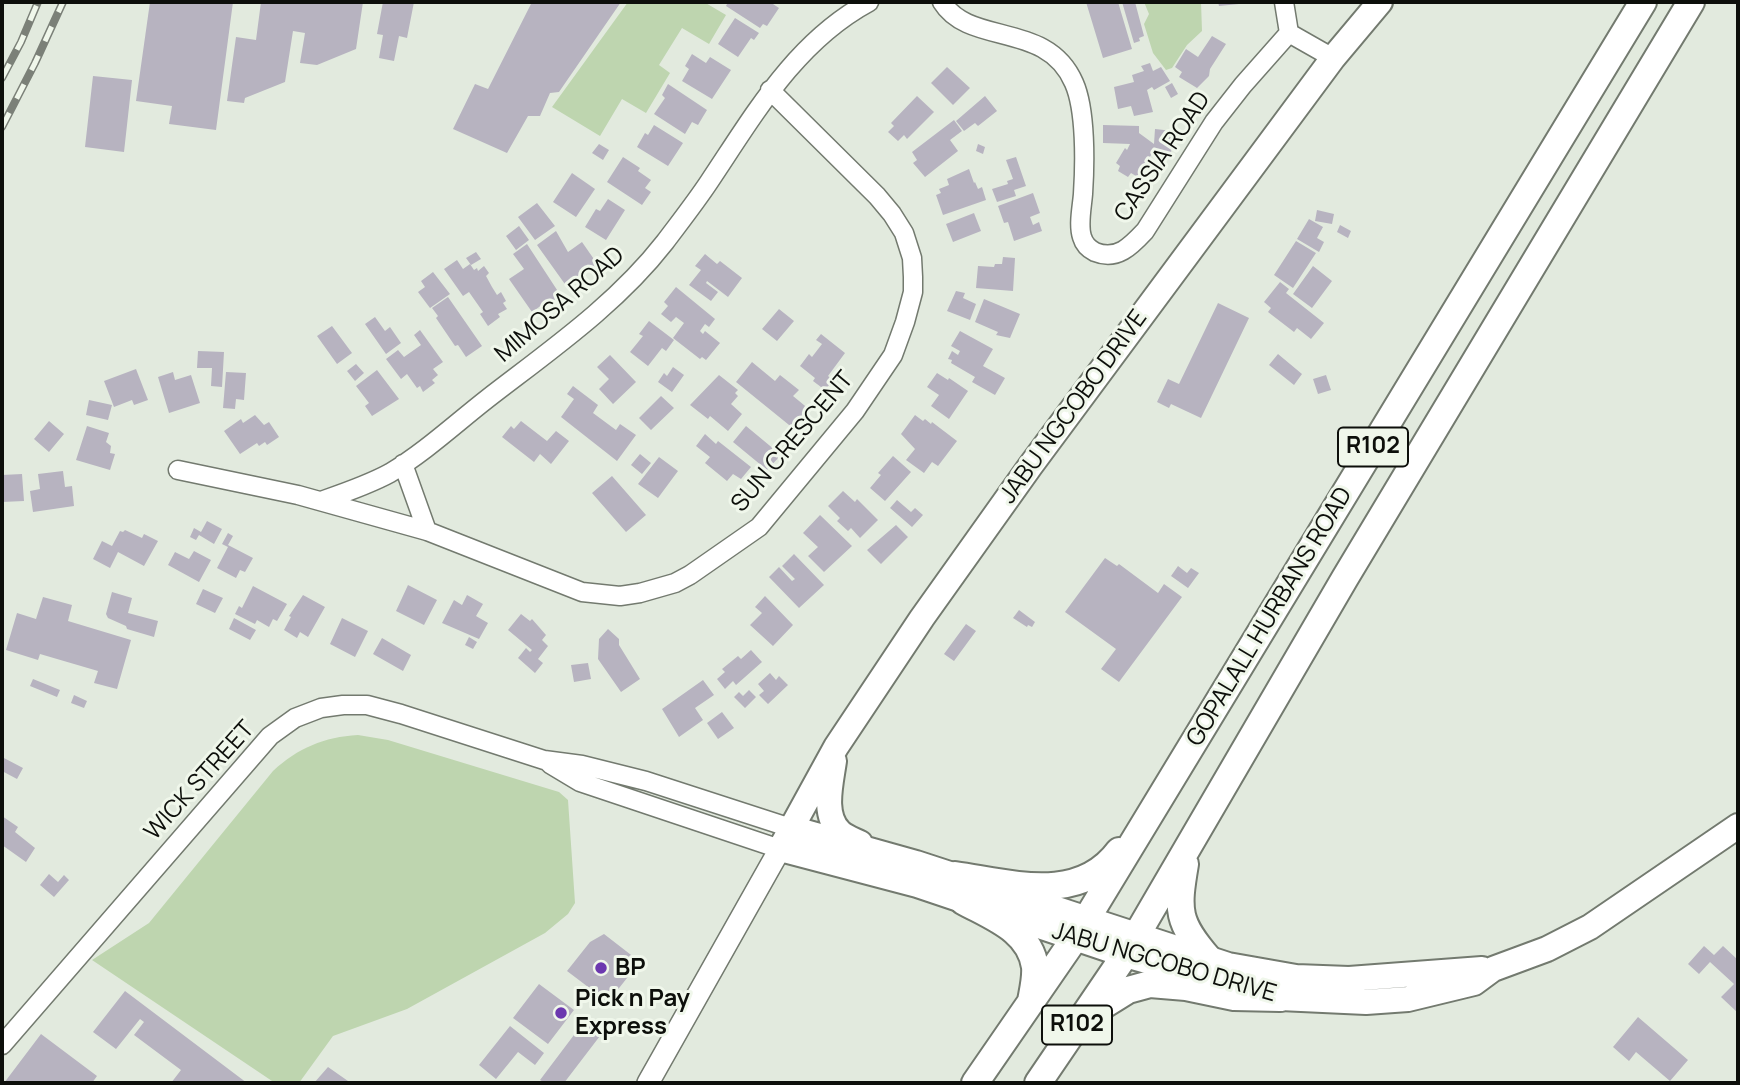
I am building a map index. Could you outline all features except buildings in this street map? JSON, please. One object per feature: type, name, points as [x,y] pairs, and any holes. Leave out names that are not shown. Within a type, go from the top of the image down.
[{"type":"main road","name":"JABU NGCOBO DRIVE","points":[[785,839],[836,747],[922,618],[1023,475],[1333,58],[1380,2]]},
{"type":"main road","name":"GOPALALL HURBANS ROAD","points":[[975,1083],[1081,928],[1643,2]]},
{"type":"main road","name":"GOPALALL HURBANS ROAD","points":[[1038,1083],[1130,944],[1186,852],[1359,554],[1691,2]]},
{"type":"main road","points":[[836,747],[828,799],[834,824],[841,833],[877,853]]},
{"type":"main road","points":[[955,875],[1044,888],[1067,886],[1109,864],[1173,775]]},
{"type":"main road","name":"JABU NGCOBO DRIVE","points":[[785,839],[877,853],[955,875],[1081,928],[1280,998],[1366,1002],[1408,999],[1474,983],[1493,969],[1547,949],[1590,927],[1738,826]]},
{"type":"main road","name":"JABU NGCOBO DRIVE","points":[[785,839],[963,901],[1081,928]]},
{"type":"main road","points":[[1186,852],[1179,895],[1180,911],[1184,927],[1209,959]]},
{"type":"main road","points":[[963,901],[1013,929],[1026,942],[1035,968],[1031,1003]]},
{"type":"main road","name":"JABU NGCOBO DRIVE","points":[[1130,944],[1296,977],[1349,979],[1493,969]]},
{"type":"main road","points":[[1080,1021],[1128,990],[1150,984],[1186,987],[1234,997],[1280,998]]},
{"type":"street","name":"MIMOSA ROAD","points":[[321,501],[368,484],[403,464],[561,342],[628,283],[694,203],[771,90],[818,38],[836,22],[869,2]]},
{"type":"street","name":"CASSIA ROAD","points":[[942,2],[959,19],[1030,41],[1049,51],[1063,63],[1075,84],[1083,132],[1081,236],[1089,250],[1102,255],[1115,255],[1130,246],[1145,231],[1214,122],[1242,85],[1289,33]]},
{"type":"street","points":[[1284,2],[1289,33],[1333,58]]},
{"type":"street","name":"SUN CRESCENT","points":[[178,470],[321,501],[426,531],[582,592],[620,596],[657,589],[690,575],[758,527],[855,411],[893,355],[913,292],[912,258],[908,244],[892,214],[771,90]]},
{"type":"street","points":[[403,464],[426,531]]},
{"type":"street","name":"WICK STREET","points":[[2,1045],[270,736],[295,718],[321,708],[367,705],[401,713],[544,760],[580,782],[785,839]]},
{"type":"street","points":[[648,1083],[785,839]]},
{"type":"green space","points":[[628,2],[704,2],[726,15],[709,44],[682,28],[659,65],[670,73],[646,113],[622,99],[600,136],[552,107]]},
{"type":"green space","points":[[1144,2],[1201,2],[1202,31],[1187,45],[1172,68],[1166,70],[1153,53],[1144,24],[1149,14]]},
{"type":"green space","points":[[358,735],[388,740],[559,792],[568,800],[575,903],[568,914],[545,933],[407,1009],[333,1036],[299,1083],[275,1083],[92,960],[149,923],[282,763],[312,745],[334,738]]},
{"type":"railway","points":[[2,78],[38,2]]},
{"type":"railway","points":[[2,127],[63,2]]},
{"type":"place","name":"BP","points":[[601,968]]},
{"type":"place","name":"Pick n Pay Express","points":[[561,1013]]}]
